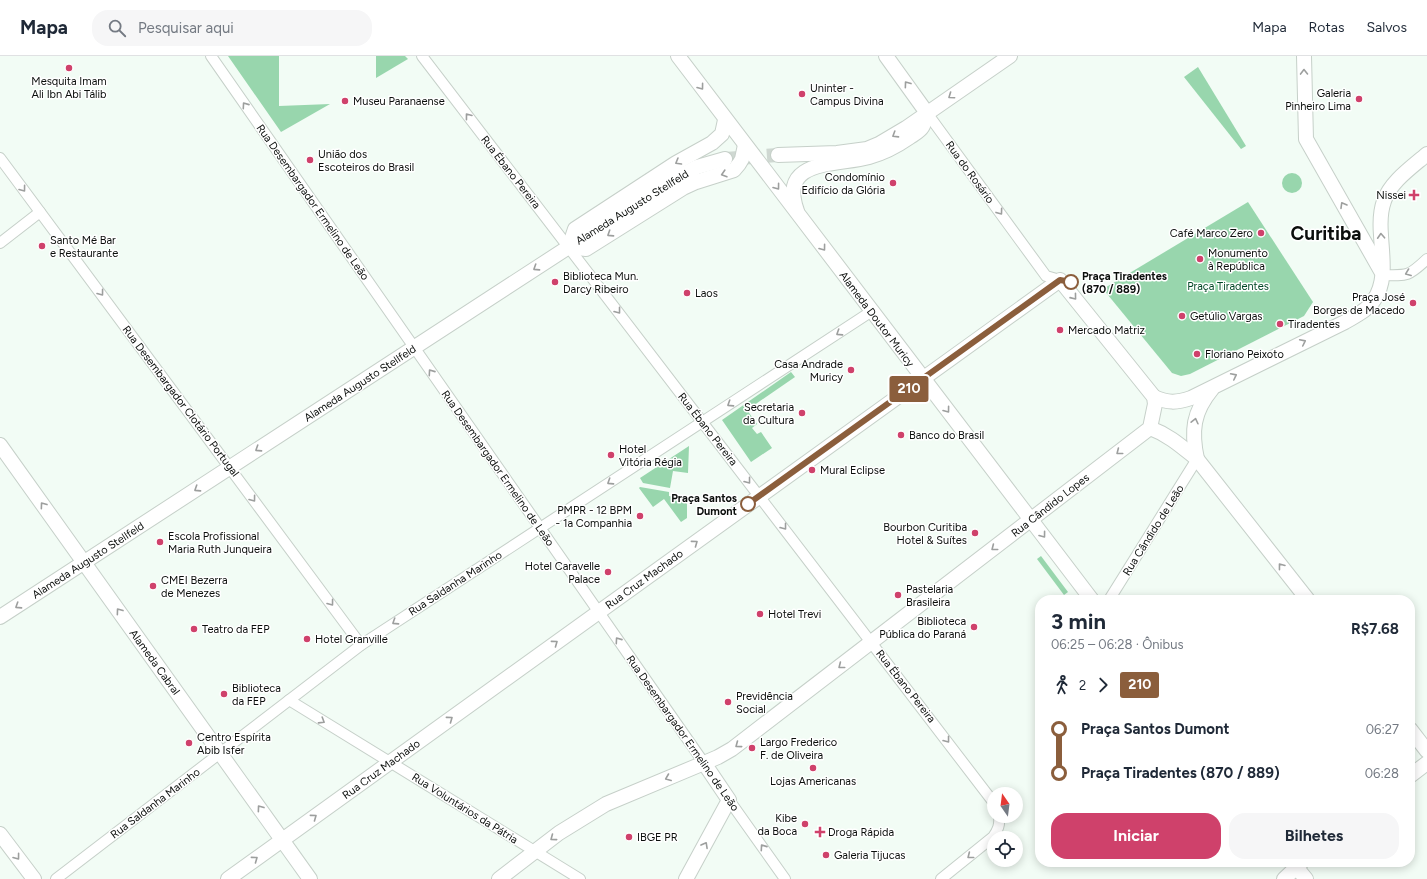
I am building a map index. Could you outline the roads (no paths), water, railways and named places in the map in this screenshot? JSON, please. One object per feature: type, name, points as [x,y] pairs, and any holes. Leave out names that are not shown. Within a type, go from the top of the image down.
[{"type":"street","name":"Rua Desembargador Ermelino de Leão","points":[[211,56],[785,879]]},
{"type":"street","name":"Rua Ébano Pereira","points":[[422,56],[987,793]]},
{"type":"street","name":"Alameda Doutor Muricy","points":[[678,56],[744,145],[1088,595]]},
{"type":"street","name":"Rua do Rosário","points":[[886,56],[1046,276],[1060,280]]},
{"type":"street","points":[[778,154],[837,153],[867,149],[893,136],[1010,56]]},
{"type":"street","points":[[1304,56],[1306,139],[1384,275]]},
{"type":"street","points":[[800,217],[794,200],[793,190],[802,173],[810,168],[850,162],[886,151],[900,144],[922,128],[927,113]]},
{"type":"street","points":[[725,120],[722,134],[712,144],[676,163],[575,229],[568,247],[586,250],[684,188],[696,182],[734,170],[742,159],[744,145]]},
{"type":"street","points":[[1154,397],[1170,402],[1182,401],[1191,398],[1345,322],[1361,312],[1374,301],[1380,289],[1384,275],[1380,223],[1384,200],[1396,182],[1427,154]]},
{"type":"street","name":"Rua Desembargador Clotário Portugal","points":[[0,158],[361,645]]},
{"type":"street","name":"Alameda Augusto Stellfeld","points":[[0,617],[682,174],[697,167],[725,159]]},
{"type":"street","points":[[0,243],[40,212]]},
{"type":"street","points":[[1384,275],[1406,275],[1412,273],[1427,259]]},
{"type":"street","points":[[1060,280],[1154,397],[1155,404],[1150,428],[1163,433],[1174,440],[1197,460],[1304,595]]},
{"type":"street","name":"Rua Cruz Machado","points":[[228,879],[1060,280]]},
{"type":"street","name":"Rua Saldanha Marinho","points":[[56,879],[361,645],[872,311]]},
{"type":"street","points":[[1197,460],[1193,428],[1200,406],[1213,387]]},
{"type":"street","name":"Rua Cândido Lopes","points":[[498,879],[559,833],[606,804],[718,757],[732,749],[1150,428]]},
{"type":"street","name":"Alameda Cabral","points":[[0,445],[310,879]]},
{"type":"street","name":"Rua Cândido de Leão","points":[[1112,595],[1197,460]]},
{"type":"street","name":"Rua Voluntários da Pátria","points":[[289,700],[580,879]]},
{"type":"street","points":[[1415,735],[1427,751]]},
{"type":"street","points":[[1415,772],[1427,763]]},
{"type":"street","points":[[686,879],[729,800]]},
{"type":"street","points":[[941,879],[993,838],[998,830],[1000,823]]},
{"type":"street","points":[[0,834],[34,879]]},
{"type":"street","points":[[1284,879],[1294,867]]},
{"type":"street","points":[[1299,867],[1306,879]]},
{"type":"tunnel","points":[[725,159],[778,155]]},
{"type":"place","name":"Mesquita Imam Ali Ibn Abi Tálib","points":[[69,68]]},
{"type":"place","name":"Uninter - Campus Divina","points":[[802,94]]},
{"type":"place","name":"Galeria Pinheiro Lima","points":[[1359,99]]},
{"type":"place","name":"Museu Paranaense","points":[[345,101]]},
{"type":"place","name":"União dos Escoteiros do Brasil","points":[[310,160]]},
{"type":"place","name":"Condomínio Edifício da Glória","points":[[893,183]]},
{"type":"place","name":"Nissei","points":[[1414,195]]},
{"type":"place","name":"Café Marco Zero","points":[[1261,233]]},
{"type":"place","name":"Santo Mé Bar e Restaurante","points":[[42,246]]},
{"type":"place","name":"Monumento à República","points":[[1200,259]]},
{"type":"place","name":"Biblioteca Mun. Darcy Ribeiro","points":[[555,282]]},
{"type":"place","name":"Praça Tiradentes (870 / 889)","points":[[1071,282]]},
{"type":"place","name":"Laos","points":[[687,293]]},
{"type":"place","name":"Praça José Borges de Macedo","points":[[1413,303]]},
{"type":"place","name":"Getúlio Vargas","points":[[1182,316]]},
{"type":"place","name":"Tiradentes","points":[[1280,324]]},
{"type":"place","name":"Mercado Matriz","points":[[1060,330]]},
{"type":"place","name":"Floriano Peixoto","points":[[1197,354]]},
{"type":"place","name":"Casa Andrade Muricy","points":[[851,370]]},
{"type":"place","name":"Secretaria da Cultura","points":[[802,413]]},
{"type":"place","name":"Banco do Brasil","points":[[901,435]]},
{"type":"place","name":"Hotel Vitória Régia","points":[[611,455]]},
{"type":"place","name":"Mural Eclipse","points":[[812,470]]},
{"type":"place","name":"Praça Santos Dumont","points":[[748,504]]},
{"type":"place","name":"PMPR - 12 BPM - 1a Companhia","points":[[640,516]]},
{"type":"place","name":"Bourbon Curitiba Hotel & Suítes","points":[[975,533]]},
{"type":"place","name":"Escola Profissional Maria Ruth Junqueira","points":[[160,542]]},
{"type":"place","name":"Hotel Caravelle Palace","points":[[608,572]]},
{"type":"place","name":"CMEI Bezerra de Menezes","points":[[153,586]]},
{"type":"place","name":"Pastelaria Brasileira","points":[[898,595]]},
{"type":"place","name":"Hotel Trevi","points":[[760,614]]},
{"type":"place","name":"Biblioteca Pública do Paraná","points":[[974,627]]},
{"type":"place","name":"Teatro da FEP","points":[[194,629]]},
{"type":"place","name":"Hotel Granville","points":[[307,639]]},
{"type":"place","name":"Biblioteca da FEP","points":[[224,694]]},
{"type":"place","name":"Previdência Social","points":[[728,702]]},
{"type":"place","name":"Centro Espírita Abib Isfer","points":[[189,743]]},
{"type":"place","name":"Largo Frederico F. de Oliveira","points":[[752,748]]},
{"type":"place","name":"Lojas Americanas","points":[[813,768]]},
{"type":"place","name":"Kibe da Boca","points":[[805,824]]},
{"type":"place","name":"Droga Rápida","points":[[820,832]]},
{"type":"place","name":"IBGE PR","points":[[629,837]]},
{"type":"place","name":"Galeria Tijucas","points":[[826,855]]},
{"type":"district","name":"Curitiba","points":[[1326,233]]},
{"type":"park label","name":"Praça Tiradentes","points":[[1228,286]]}]
